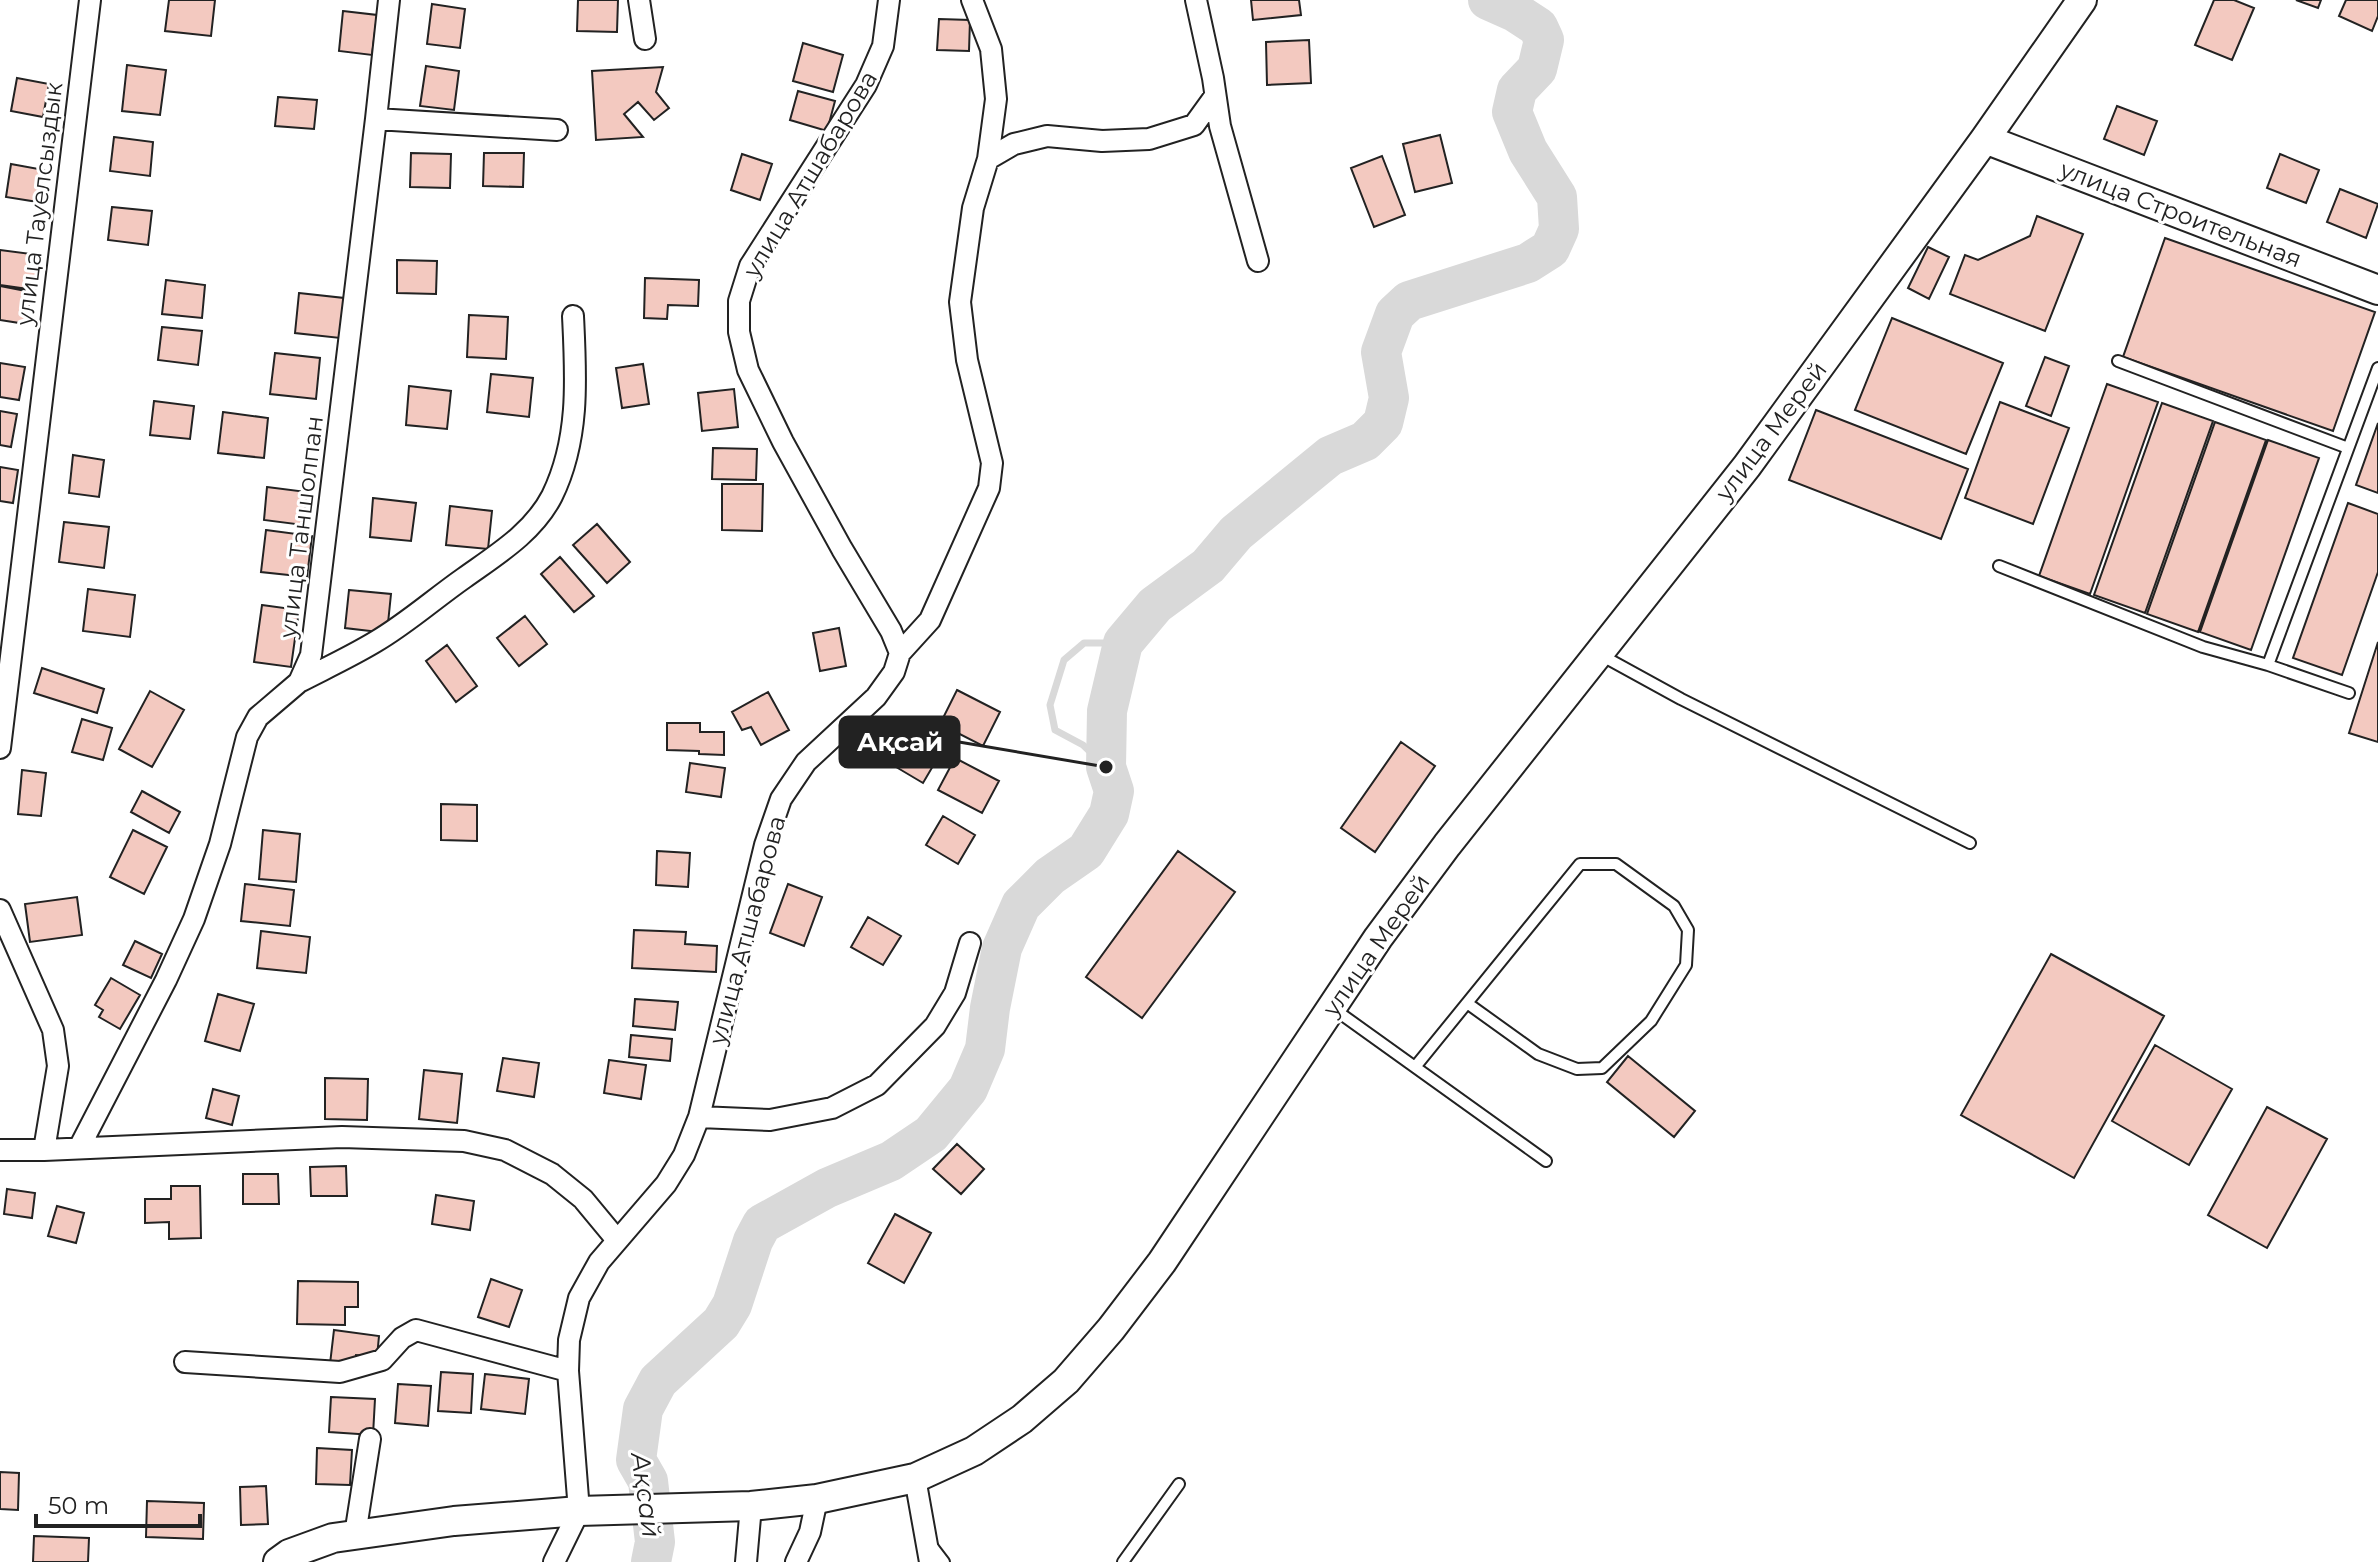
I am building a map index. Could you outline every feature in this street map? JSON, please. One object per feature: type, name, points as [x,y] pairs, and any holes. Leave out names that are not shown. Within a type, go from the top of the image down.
[{"type":"main road","name":"улица Мерей","points":[[579,1511],[751,1506],[817,1499],[915,1478],[974,1451],[1022,1419],[1066,1381],[1162,1262],[1378,938],[1597,653],[1747,466],[2082,0]]},
{"type":"main road","name":"улица Строительная","points":[[1985,139],[2378,290]]},
{"type":"main road","points":[[278,1562],[289,1554],[333,1538],[454,1521],[579,1511]]},
{"type":"street","name":"улица Тауелсыздык","points":[[0,748],[90,0]]},
{"type":"street","name":"улица Таншолпан","points":[[79,1148],[194,919],[220,844],[247,737],[258,717],[299,682],[311,655],[389,0]]},
{"type":"street","points":[[639,0],[645,39]]},
{"type":"street","name":"улица Атшабарова","points":[[579,1511],[568,1371],[569,1340],[579,1298],[599,1262],[666,1184],[684,1155],[699,1117],[765,845],[781,799],[806,762],[876,697],[894,672],[900,653],[891,631],[842,549],[776,427],[748,370],[739,332],[739,301],[750,266],[866,85],[883,46],[889,0]]},
{"type":"street","points":[[900,653],[930,620],[989,488],[992,463],[967,360],[960,302],[973,208],[988,159],[996,99],[991,49],[972,0]]},
{"type":"street","points":[[1196,0],[1220,126],[1258,261]]},
{"type":"street","points":[[988,159],[1014,144],[1047,136],[1102,141],[1149,139],[1194,125],[1215,96]]},
{"type":"street","points":[[376,119],[557,130]]},
{"type":"street","points":[[299,682],[377,641],[518,539],[538,517],[551,496],[566,457],[573,427],[576,384],[573,316]]},
{"type":"street","points":[[0,910],[53,1030],[58,1066],[44,1150]]},
{"type":"street","points":[[699,1117],[770,1120],[832,1108],[877,1085],[935,1026],[955,993],[970,943]]},
{"type":"street","points":[[0,1150],[342,1137],[464,1141],[505,1150],[552,1174],[583,1199],[617,1240]]},
{"type":"street","points":[[185,1362],[340,1372],[382,1360],[402,1338],[416,1330],[568,1371]]},
{"type":"street","points":[[355,1535],[370,1439]]},
{"type":"street","points":[[915,1478],[930,1562]]},
{"type":"street","points":[[796,1562],[810,1532],[817,1499]]},
{"type":"street","points":[[746,1562],[751,1506]]},
{"type":"street","points":[[554,1562],[579,1511]]},
{"type":"lane","points":[[2118,361],[2348,448]]},
{"type":"lane","points":[[2268,665],[2378,368]]},
{"type":"lane","points":[[1999,566],[2203,647],[2349,693]]},
{"type":"lane","points":[[1597,653],[1681,699],[1970,843]]},
{"type":"lane","points":[[1415,1067],[1467,1003],[1580,864],[1616,864],[1674,906],[1688,930],[1686,965],[1651,1021],[1602,1068],[1577,1069],[1538,1054],[1467,1003]]},
{"type":"lane","points":[[1332,1007],[1546,1161]]},
{"type":"lane","points":[[1123,1562],[1179,1484]]},
{"type":"lane","points":[[927,1540],[944,1562]]},
{"type":"building","points":[[169,0],[215,0],[211,36],[165,31]]},
{"type":"building","points":[[578,0],[618,0],[617,32],[577,31]]},
{"type":"building","points":[[1251,0],[1299,0],[1301,15],[1253,20]]},
{"type":"building","points":[[2214,0],[2234,0],[2254,8],[2232,60],[2195,45]]},
{"type":"building","points":[[2296,0],[2321,0],[2318,8]]},
{"type":"building","points":[[2346,0],[2378,0],[2378,16],[2372,31],[2339,16]]},
{"type":"building","points":[[432,4],[465,9],[460,48],[427,44]]},
{"type":"building","points":[[343,11],[377,15],[372,55],[339,51]]},
{"type":"building","points":[[939,19],[970,20],[969,51],[937,50]]},
{"type":"building","points":[[1309,40],[1311,83],[1267,85],[1266,42]]},
{"type":"building","points":[[803,43],[843,55],[833,92],[793,81]]},
{"type":"building","points":[[127,65],[166,70],[160,115],[122,111]]},
{"type":"building","points":[[426,66],[459,71],[454,110],[420,106]]},
{"type":"building","points":[[663,67],[656,92],[669,108],[654,120],[638,102],[624,114],[643,137],[596,140],[592,71]]},
{"type":"building","points":[[17,78],[49,84],[43,117],[11,111]]},
{"type":"building","points":[[798,91],[835,101],[827,131],[790,120]]},
{"type":"building","points":[[278,97],[317,100],[314,129],[275,126]]},
{"type":"building","points":[[2117,106],[2157,121],[2144,155],[2104,139]]},
{"type":"building","points":[[1440,135],[1452,183],[1415,192],[1403,144]]},
{"type":"building","points":[[114,137],[153,142],[150,176],[110,171]]},
{"type":"building","points":[[411,153],[451,154],[450,188],[410,187]]},
{"type":"building","points":[[484,153],[524,153],[523,187],[483,186]]},
{"type":"building","points":[[742,154],[772,164],[760,200],[731,190]]},
{"type":"building","points":[[2280,154],[2319,170],[2306,203],[2267,188]]},
{"type":"building","points":[[1382,156],[1405,215],[1374,227],[1351,168]]},
{"type":"building","points":[[11,164],[44,170],[38,202],[6,197]]},
{"type":"building","points":[[2340,189],[2378,204],[2366,238],[2327,222]]},
{"type":"building","points":[[112,207],[152,211],[148,245],[108,240]]},
{"type":"building","points":[[2037,216],[2083,234],[2045,331],[1950,294],[1965,255],[1978,260],[2030,236]]},
{"type":"building","points":[[2165,238],[2375,312],[2333,431],[2123,357]]},
{"type":"building","points":[[1928,247],[1949,257],[1929,299],[1908,288]]},
{"type":"building","points":[[0,250],[39,255],[35,290],[0,285]]},
{"type":"building","points":[[397,260],[437,261],[436,294],[397,293]]},
{"type":"building","points":[[645,278],[699,280],[698,306],[668,305],[667,319],[644,318]]},
{"type":"building","points":[[166,280],[205,285],[202,318],[162,314]]},
{"type":"building","points":[[0,286],[31,292],[26,324],[0,320]]},
{"type":"building","points":[[299,293],[344,298],[340,338],[295,333]]},
{"type":"building","points":[[469,315],[508,317],[506,359],[467,357]]},
{"type":"building","points":[[1892,318],[2003,363],[1966,454],[1855,410]]},
{"type":"building","points":[[162,327],[202,331],[198,365],[158,360]]},
{"type":"building","points":[[275,353],[320,358],[316,399],[270,394]]},
{"type":"building","points":[[2045,357],[2069,366],[2051,416],[2026,406]]},
{"type":"building","points":[[0,363],[25,367],[19,400],[0,397]]},
{"type":"building","points":[[643,364],[649,404],[622,408],[616,368]]},
{"type":"building","points":[[491,374],[533,378],[529,417],[487,412]]},
{"type":"building","points":[[2107,384],[2158,402],[2090,594],[2039,576]]},
{"type":"building","points":[[409,386],[451,391],[447,429],[406,425]]},
{"type":"building","points":[[734,389],[738,427],[702,431],[698,393]]},
{"type":"building","points":[[154,401],[194,406],[190,439],[150,435]]},
{"type":"building","points":[[2000,402],[2069,428],[2033,524],[1965,498]]},
{"type":"building","points":[[2162,403],[2213,421],[2145,613],[2094,595]]},
{"type":"building","points":[[1816,410],[1968,469],[1941,539],[1789,480]]},
{"type":"building","points":[[0,411],[17,414],[11,447],[0,445]]},
{"type":"building","points":[[223,412],[268,418],[264,458],[218,453]]},
{"type":"building","points":[[2215,422],[2266,440],[2198,632],[2147,614]]},
{"type":"building","points":[[2378,423],[2378,493],[2356,485]]},
{"type":"building","points":[[2268,440],[2319,458],[2251,650],[2200,632]]},
{"type":"building","points":[[713,448],[757,449],[756,480],[712,479]]},
{"type":"building","points":[[73,455],[104,460],[99,497],[69,493]]},
{"type":"building","points":[[0,467],[18,470],[13,503],[0,501]]},
{"type":"building","points":[[722,484],[763,484],[762,531],[722,530]]},
{"type":"building","points":[[267,487],[307,492],[303,525],[264,520]]},
{"type":"building","points":[[373,498],[416,503],[411,541],[370,537]]},
{"type":"building","points":[[2348,503],[2378,514],[2378,572],[2342,675],[2293,658]]},
{"type":"building","points":[[450,506],[492,511],[488,549],[446,545]]},
{"type":"building","points":[[64,522],[109,527],[104,568],[59,562]]},
{"type":"building","points":[[597,524],[630,562],[607,583],[573,545]]},
{"type":"building","points":[[266,530],[312,536],[307,577],[261,572]]},
{"type":"building","points":[[560,557],[594,596],[574,612],[541,574]]},
{"type":"building","points":[[88,589],[135,595],[130,637],[83,631]]},
{"type":"building","points":[[349,590],[391,594],[387,633],[345,628]]},
{"type":"building","points":[[262,605],[299,610],[291,667],[254,662]]},
{"type":"building","points":[[525,616],[547,644],[519,666],[497,638]]},
{"type":"building","points":[[839,628],[846,666],[820,671],[813,633]]},
{"type":"building","points":[[2378,642],[2378,742],[2349,733]]},
{"type":"building","points":[[447,645],[477,686],[456,702],[426,661]]},
{"type":"building","points":[[42,668],[104,689],[97,713],[34,693]]},
{"type":"building","points":[[957,690],[1000,712],[983,746],[940,724]]},
{"type":"building","points":[[150,691],[184,710],[152,767],[119,749]]},
{"type":"building","points":[[768,692],[789,730],[761,745],[751,727],[742,730],[732,712]]},
{"type":"building","points":[[82,719],[112,728],[103,760],[72,752]]},
{"type":"building","points":[[667,723],[700,723],[700,732],[724,732],[724,755],[667,750]]},
{"type":"building","points":[[908,735],[940,754],[923,783],[891,764]]},
{"type":"building","points":[[1401,742],[1435,766],[1375,852],[1341,828]]},
{"type":"building","points":[[955,758],[999,781],[982,813],[938,790]]},
{"type":"building","points":[[690,763],[725,768],[721,797],[686,792]]},
{"type":"building","points":[[22,770],[46,773],[41,816],[18,814]]},
{"type":"building","points":[[142,791],[180,812],[169,833],[131,812]]},
{"type":"building","points":[[441,804],[477,805],[477,841],[441,840]]},
{"type":"building","points":[[943,816],[975,835],[958,864],[926,845]]},
{"type":"building","points":[[133,830],[167,847],[144,894],[110,877]]},
{"type":"building","points":[[263,830],[300,834],[296,882],[259,879]]},
{"type":"building","points":[[657,851],[690,853],[688,887],[656,885]]},
{"type":"building","points":[[1178,851],[1235,892],[1142,1018],[1086,977]]},
{"type":"building","points":[[245,884],[294,890],[290,926],[241,921]]},
{"type":"building","points":[[788,884],[822,897],[804,946],[770,933]]},
{"type":"building","points":[[77,897],[82,935],[30,942],[25,904]]},
{"type":"building","points":[[868,917],[901,936],[883,965],[851,947]]},
{"type":"building","points":[[634,930],[686,932],[685,944],[717,946],[716,972],[632,968]]},
{"type":"building","points":[[261,931],[310,937],[306,973],[257,968]]},
{"type":"building","points":[[135,941],[162,954],[151,978],[123,965]]},
{"type":"building","points":[[2051,954],[2164,1016],[2074,1178],[1961,1115]]},
{"type":"building","points":[[111,978],[140,995],[120,1029],[99,1017],[103,1010],[95,1005]]},
{"type":"building","points":[[218,994],[254,1004],[240,1051],[205,1041]]},
{"type":"building","points":[[635,999],[678,1002],[675,1030],[633,1026]]},
{"type":"building","points":[[631,1035],[672,1039],[670,1061],[629,1057]]},
{"type":"building","points":[[2155,1045],[2232,1089],[2189,1165],[2112,1121]]},
{"type":"building","points":[[1628,1056],[1695,1111],[1674,1137],[1607,1082]]},
{"type":"building","points":[[503,1058],[539,1063],[534,1097],[497,1091]]},
{"type":"building","points":[[609,1060],[646,1065],[641,1099],[604,1093]]},
{"type":"building","points":[[424,1070],[462,1074],[457,1123],[419,1119]]},
{"type":"building","points":[[325,1078],[368,1079],[367,1120],[325,1119]]},
{"type":"building","points":[[213,1089],[239,1096],[232,1125],[206,1118]]},
{"type":"building","points":[[2267,1107],[2327,1139],[2267,1248],[2208,1215]]},
{"type":"building","points":[[957,1144],[984,1169],[961,1194],[933,1169]]},
{"type":"building","points":[[346,1166],[347,1196],[311,1196],[310,1167]]},
{"type":"building","points":[[243,1174],[278,1174],[279,1204],[243,1204]]},
{"type":"building","points":[[171,1186],[200,1186],[201,1238],[169,1239],[169,1222],[145,1223],[145,1199],[171,1199]]},
{"type":"building","points":[[7,1189],[35,1193],[32,1218],[4,1214]]},
{"type":"building","points":[[436,1195],[474,1201],[470,1230],[432,1224]]},
{"type":"building","points":[[57,1206],[84,1213],[76,1243],[48,1236]]},
{"type":"building","points":[[895,1214],[931,1233],[904,1283],[868,1263]]},
{"type":"building","points":[[491,1279],[522,1290],[509,1327],[478,1317]]},
{"type":"building","points":[[298,1281],[358,1282],[358,1307],[345,1307],[345,1325],[297,1324]]},
{"type":"building","points":[[334,1330],[379,1336],[377,1357],[356,1355],[354,1367],[330,1364]]},
{"type":"building","points":[[441,1372],[473,1374],[471,1413],[438,1411]]},
{"type":"building","points":[[485,1374],[529,1379],[525,1414],[481,1409]]},
{"type":"building","points":[[398,1384],[431,1386],[428,1426],[395,1423]]},
{"type":"building","points":[[331,1397],[375,1399],[373,1435],[329,1432]]},
{"type":"building","points":[[317,1448],[352,1450],[350,1485],[316,1484]]},
{"type":"building","points":[[0,1472],[19,1473],[18,1510],[0,1509]]},
{"type":"building","points":[[266,1486],[268,1524],[241,1525],[240,1487]]},
{"type":"building","points":[[147,1501],[204,1503],[203,1539],[146,1537]]},
{"type":"building","points":[[34,1536],[89,1538],[88,1562],[33,1562]]},
{"type":"waterway","name":"Ақсай","points":[[651,1562],[655,1542],[648,1481],[636,1460],[643,1409],[658,1381],[721,1323],[732,1305],[753,1241],[762,1224],[827,1188],[891,1161],[931,1134],[968,1089],[985,1049],[1002,948],[1021,905],[1050,876],[1086,851],[1109,814],[1114,791],[1106,767],[1107,711],[1123,643],[1155,605],[1208,566],[1236,533],[1330,456],[1365,441],[1383,423],[1389,398],[1381,352],[1395,314],[1409,301],[1528,263],[1550,249],[1559,229],[1557,197],[1528,151],[1512,112],[1517,90],[1537,69],[1544,40],[1538,27],[1488,0]]},
{"type":"waterway","points":[[1106,767],[1083,745],[1055,730],[1050,705],[1064,660],[1084,643],[1123,643]]},
{"type":"place","name":"Ақсай","points":[[1106,767]]}]
